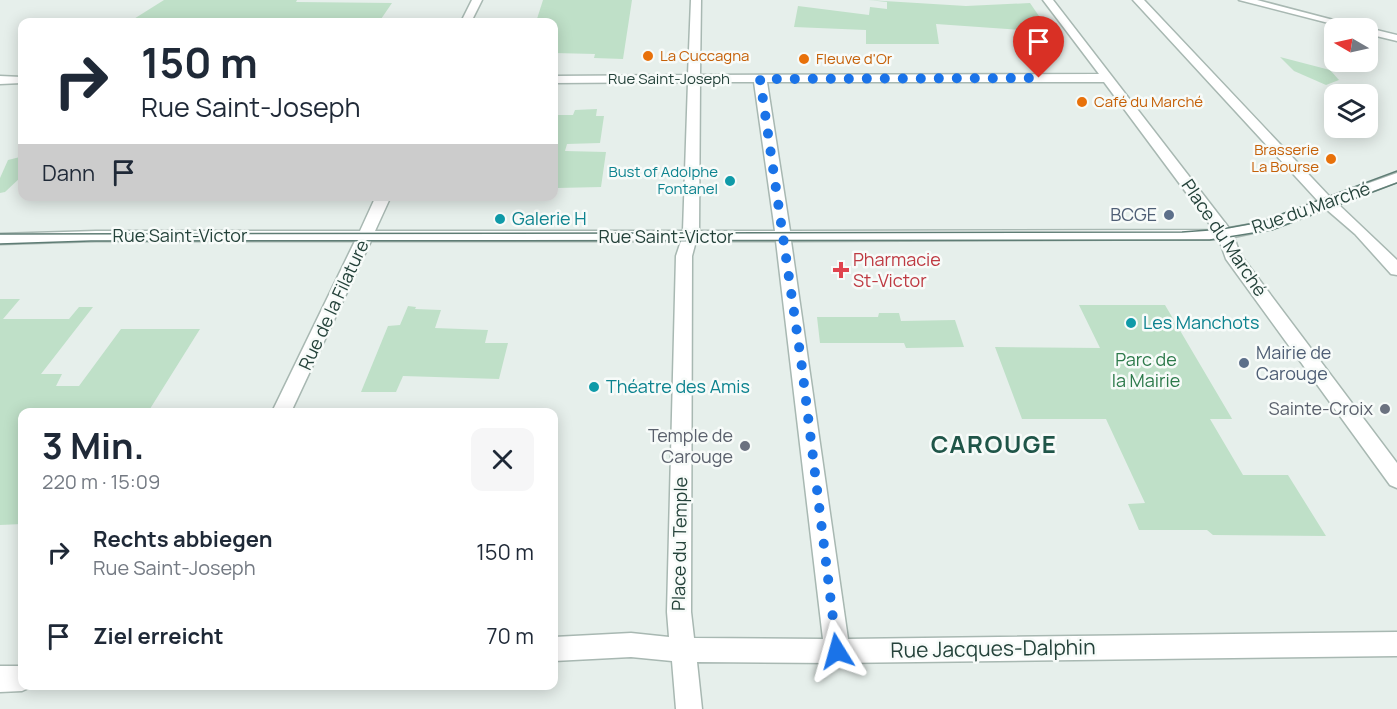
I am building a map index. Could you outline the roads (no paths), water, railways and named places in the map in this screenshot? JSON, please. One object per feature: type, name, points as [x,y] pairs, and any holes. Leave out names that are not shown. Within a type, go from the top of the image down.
[{"type":"street","points":[[468,18],[477,0]]},
{"type":"street","name":"Place du Temple","points":[[688,709],[679,612],[684,256],[691,237],[696,0]]},
{"type":"street","name":"Place du Marché","points":[[1048,0],[1225,234],[1232,255],[1397,479]]},
{"type":"street","points":[[1138,0],[1328,203],[1360,231],[1397,270]]},
{"type":"street","points":[[1244,0],[1324,19]]},
{"type":"street","points":[[1378,33],[1397,38]]},
{"type":"street","name":"Rue Saint-Joseph","points":[[558,80],[1108,78]]},
{"type":"street","points":[[760,79],[784,236],[837,651]]},
{"type":"street","points":[[0,80],[18,80]]},
{"type":"street","name":"Rue du Marché","points":[[1225,234],[1267,226],[1397,177]]},
{"type":"street","name":"Rue de la Filature","points":[[284,408],[382,201]]},
{"type":"street","name":"Rue Saint-Victor","points":[[0,239],[1117,237],[1225,234]]},
{"type":"street","name":"Rue Jacques-Dalphin","points":[[558,649],[631,645],[682,650],[837,651],[1397,644]]},
{"type":"street","points":[[0,679],[18,678]]},
{"type":"tram line","points":[[0,234],[1182,232],[1222,229],[1260,222],[1397,171]]},
{"type":"tram line","points":[[0,244],[91,241],[1210,240],[1272,230],[1397,183]]},
{"type":"place","name":"La Cuccagna","points":[[648,56]]},
{"type":"place","name":"Fleuve d'Or","points":[[804,59]]},
{"type":"place","name":"Café du Marché","points":[[1082,102]]},
{"type":"place","name":"Brasserie La Bourse","points":[[1331,159]]},
{"type":"place","name":"Bust of Adolphe Fontanel","points":[[730,181]]},
{"type":"place","name":"BCGE","points":[[1169,215]]},
{"type":"place","name":"Galerie H","points":[[500,219]]},
{"type":"place","name":"Pharmacie St-Victor","points":[[841,270]]},
{"type":"place","name":"Les Manchots","points":[[1131,323]]},
{"type":"place","name":"Mairie de Carouge","points":[[1244,363]]},
{"type":"place","name":"Théatre des Amis","points":[[594,387]]},
{"type":"place","name":"Sainte-Croix","points":[[1385,409]]},
{"type":"place","name":"Temple de Carouge","points":[[745,446]]},
{"type":"district","name":"CAROUGE","points":[[994,445]]},
{"type":"park label","name":"Parc de la Mairie","points":[[1146,370]]}]
